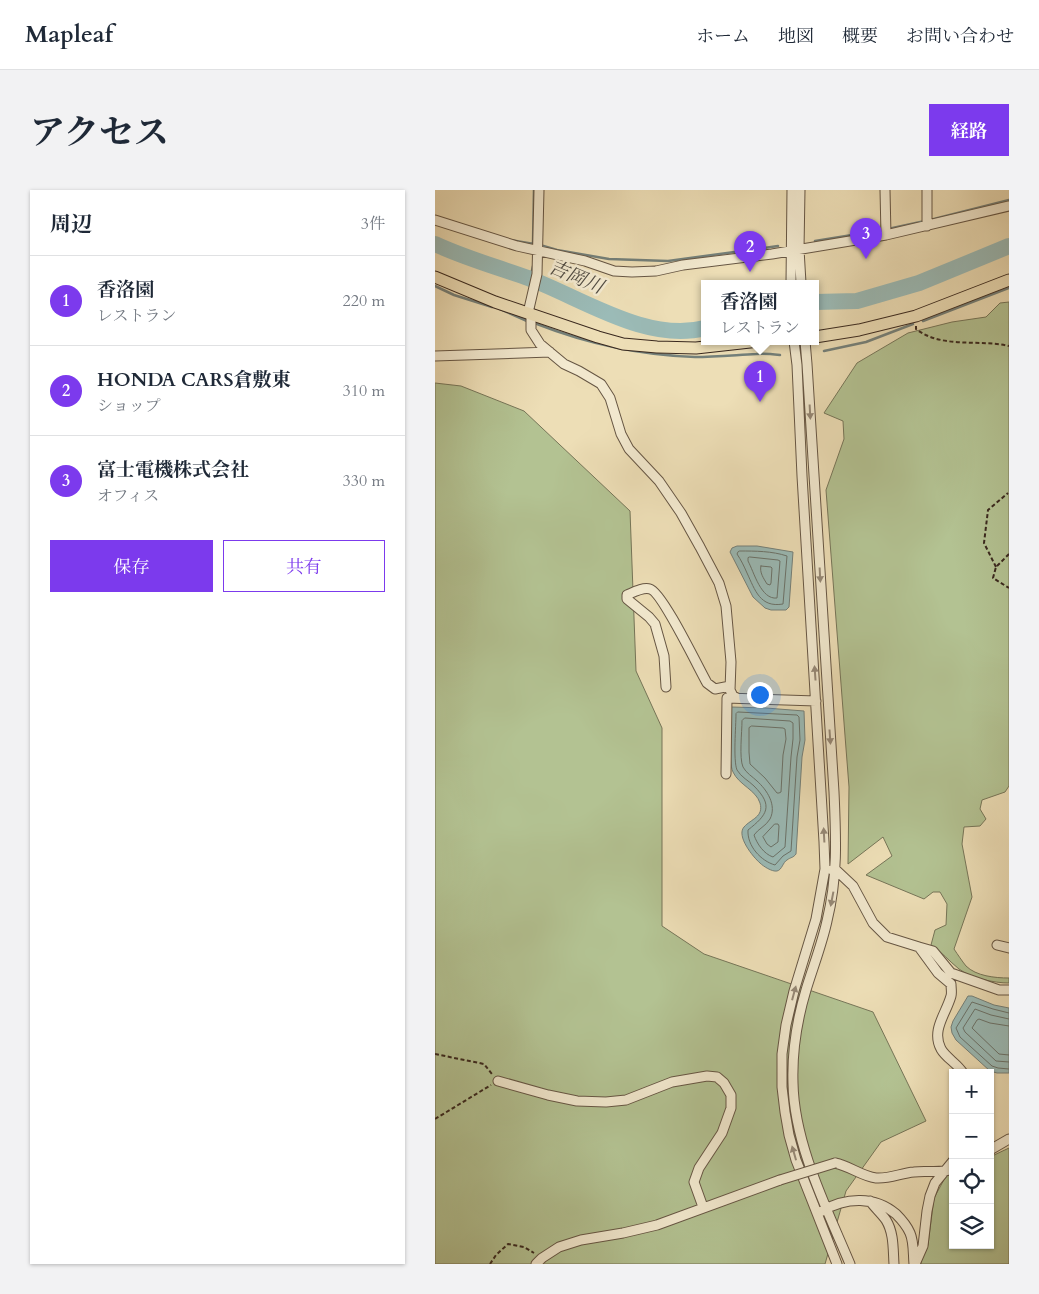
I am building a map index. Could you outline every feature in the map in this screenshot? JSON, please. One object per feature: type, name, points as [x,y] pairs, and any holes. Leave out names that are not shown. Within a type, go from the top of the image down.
[{"type":"main road","points":[[435,277],[529,314],[598,337],[635,346],[696,348],[723,345]]},
{"type":"main road","points":[[819,335],[859,330],[916,316],[1009,280]]},
{"type":"street","points":[[539,190],[537,274],[529,314],[531,330],[540,344],[563,364],[601,384],[609,398],[621,434],[629,448],[659,482],[681,512],[719,583],[726,606],[731,662],[730,686],[731,693],[737,698]]},
{"type":"street","points":[[792,190],[795,249],[800,280]]},
{"type":"street","points":[[791,280],[800,190]]},
{"type":"street","points":[[885,190],[886,231]]},
{"type":"street","points":[[927,190],[927,222]]},
{"type":"street","points":[[435,220],[493,239],[538,247],[614,270],[632,272],[655,271],[683,265],[795,249],[1009,206]]},
{"type":"street","points":[[794,345],[825,842],[825,869],[816,919],[794,991],[786,1025],[782,1054],[782,1086],[789,1135],[796,1160],[837,1264]]},
{"type":"street","points":[[805,345],[834,792],[836,870],[827,921],[797,1028],[793,1062],[793,1085],[795,1111],[800,1134],[849,1264]]},
{"type":"street","points":[[435,356],[550,352]]},
{"type":"street","points":[[666,687],[664,656],[655,624],[649,616],[627,599],[627,595],[642,589],[648,588],[653,590],[661,601],[707,683],[715,689],[730,686]]},
{"type":"street","points":[[726,774],[727,698],[816,701]]},
{"type":"street","points":[[825,869],[836,870],[853,886],[873,923],[887,937],[933,951],[951,973],[999,990],[1009,990]]},
{"type":"street","points":[[997,945],[1009,948]]},
{"type":"street","points":[[919,947],[938,973],[951,984],[952,995],[940,1021],[937,1037],[942,1051],[961,1069]]},
{"type":"street","points":[[498,1081],[577,1101],[606,1102],[626,1100],[672,1082],[707,1076],[717,1077],[731,1095],[731,1108],[722,1133],[699,1168],[694,1182],[703,1207]]},
{"type":"street","points":[[994,1148],[1009,1139]]},
{"type":"street","points":[[539,1261],[559,1247],[581,1240],[657,1225],[780,1180],[835,1163],[875,1178],[895,1177],[916,1171],[949,1171]]},
{"type":"street","points":[[914,1264],[923,1246],[930,1196],[935,1183],[949,1171]]},
{"type":"street","points":[[818,1214],[827,1208],[855,1200],[871,1201],[880,1204],[891,1210],[907,1227],[913,1244],[914,1264]]},
{"type":"street","points":[[871,1201],[889,1227],[892,1236],[894,1264]]},
{"type":"path","points":[[916,316],[916,329],[924,335],[952,342],[1009,346]]},
{"type":"path","points":[[996,567],[985,543],[987,510],[1008,493]]},
{"type":"path","points":[[1009,554],[996,567],[993,578],[1009,588]]},
{"type":"path","points":[[435,1054],[484,1064],[498,1081],[435,1119]]},
{"type":"path","points":[[490,1264],[496,1255],[508,1244],[524,1247],[539,1261]]},
{"type":"green space","points":[[1009,302],[1009,786],[1005,792],[982,800],[980,809],[986,819],[980,826],[964,827],[962,844],[972,897],[954,949],[970,969],[986,976],[1009,978],[1009,983],[970,975],[959,969],[931,945],[935,930],[946,925],[947,904],[940,892],[933,892],[924,899],[866,875],[892,856],[883,837],[848,864],[849,787],[826,490],[844,439],[843,421],[824,413],[857,363],[908,333],[952,322],[986,317],[1000,303]]},
{"type":"green space","points":[[435,383],[461,386],[524,411],[630,511],[636,671],[662,728],[662,926],[704,954],[873,1012],[926,1121],[881,1142],[846,1191],[825,1264],[435,1264]]},
{"type":"green space","points":[[1009,1148],[1009,1264],[921,1264],[928,1245],[934,1198],[946,1176],[949,1175],[949,1249],[994,1249],[994,1155]]},
{"type":"water","points":[[737,546],[757,546],[793,552],[789,607],[786,610],[765,608],[753,597],[730,552],[732,548]]},
{"type":"water","points":[[731,707],[804,711],[805,740],[802,757],[796,854],[777,871],[773,871],[757,860],[746,846],[742,836],[744,827],[759,815],[761,808],[758,798],[736,777],[731,767]]},
{"type":"water","points":[[968,996],[1009,1008],[1009,1073],[997,1073],[994,1072],[994,1069],[988,1069],[956,1040],[951,1027]]},
{"type":"waterway","points":[[533,243],[534,190]]},
{"type":"waterway","points":[[930,220],[1009,200]]},
{"type":"waterway","points":[[888,229],[925,221]]},
{"type":"waterway","points":[[815,241],[883,230]]},
{"type":"waterway","points":[[510,240],[534,244]]},
{"type":"waterway","name":"吉岡川","points":[[435,244],[528,278],[592,307],[637,324],[683,331],[701,329]]},
{"type":"waterway","points":[[540,245],[557,250],[609,259],[668,261],[778,246]]},
{"type":"waterway","name":"吉岡川","points":[[819,302],[857,301],[919,283],[1009,246]]},
{"type":"waterway","points":[[530,279],[533,266]]},
{"type":"waterway","points":[[435,286],[454,295],[492,307]]},
{"type":"waterway","points":[[923,321],[1009,288]]},
{"type":"waterway","points":[[500,309],[527,321]]},
{"type":"waterway","points":[[537,324],[595,343],[654,354],[695,357],[780,355]]},
{"type":"waterway","points":[[824,351],[866,342],[913,324]]},
{"type":"place","name":"富士電機株式会社","points":[[866,259]]},
{"type":"place","name":"HONDA CARS倉敷東","points":[[750,272]]},
{"type":"place","name":"香洛園","points":[[760,402]]}]
